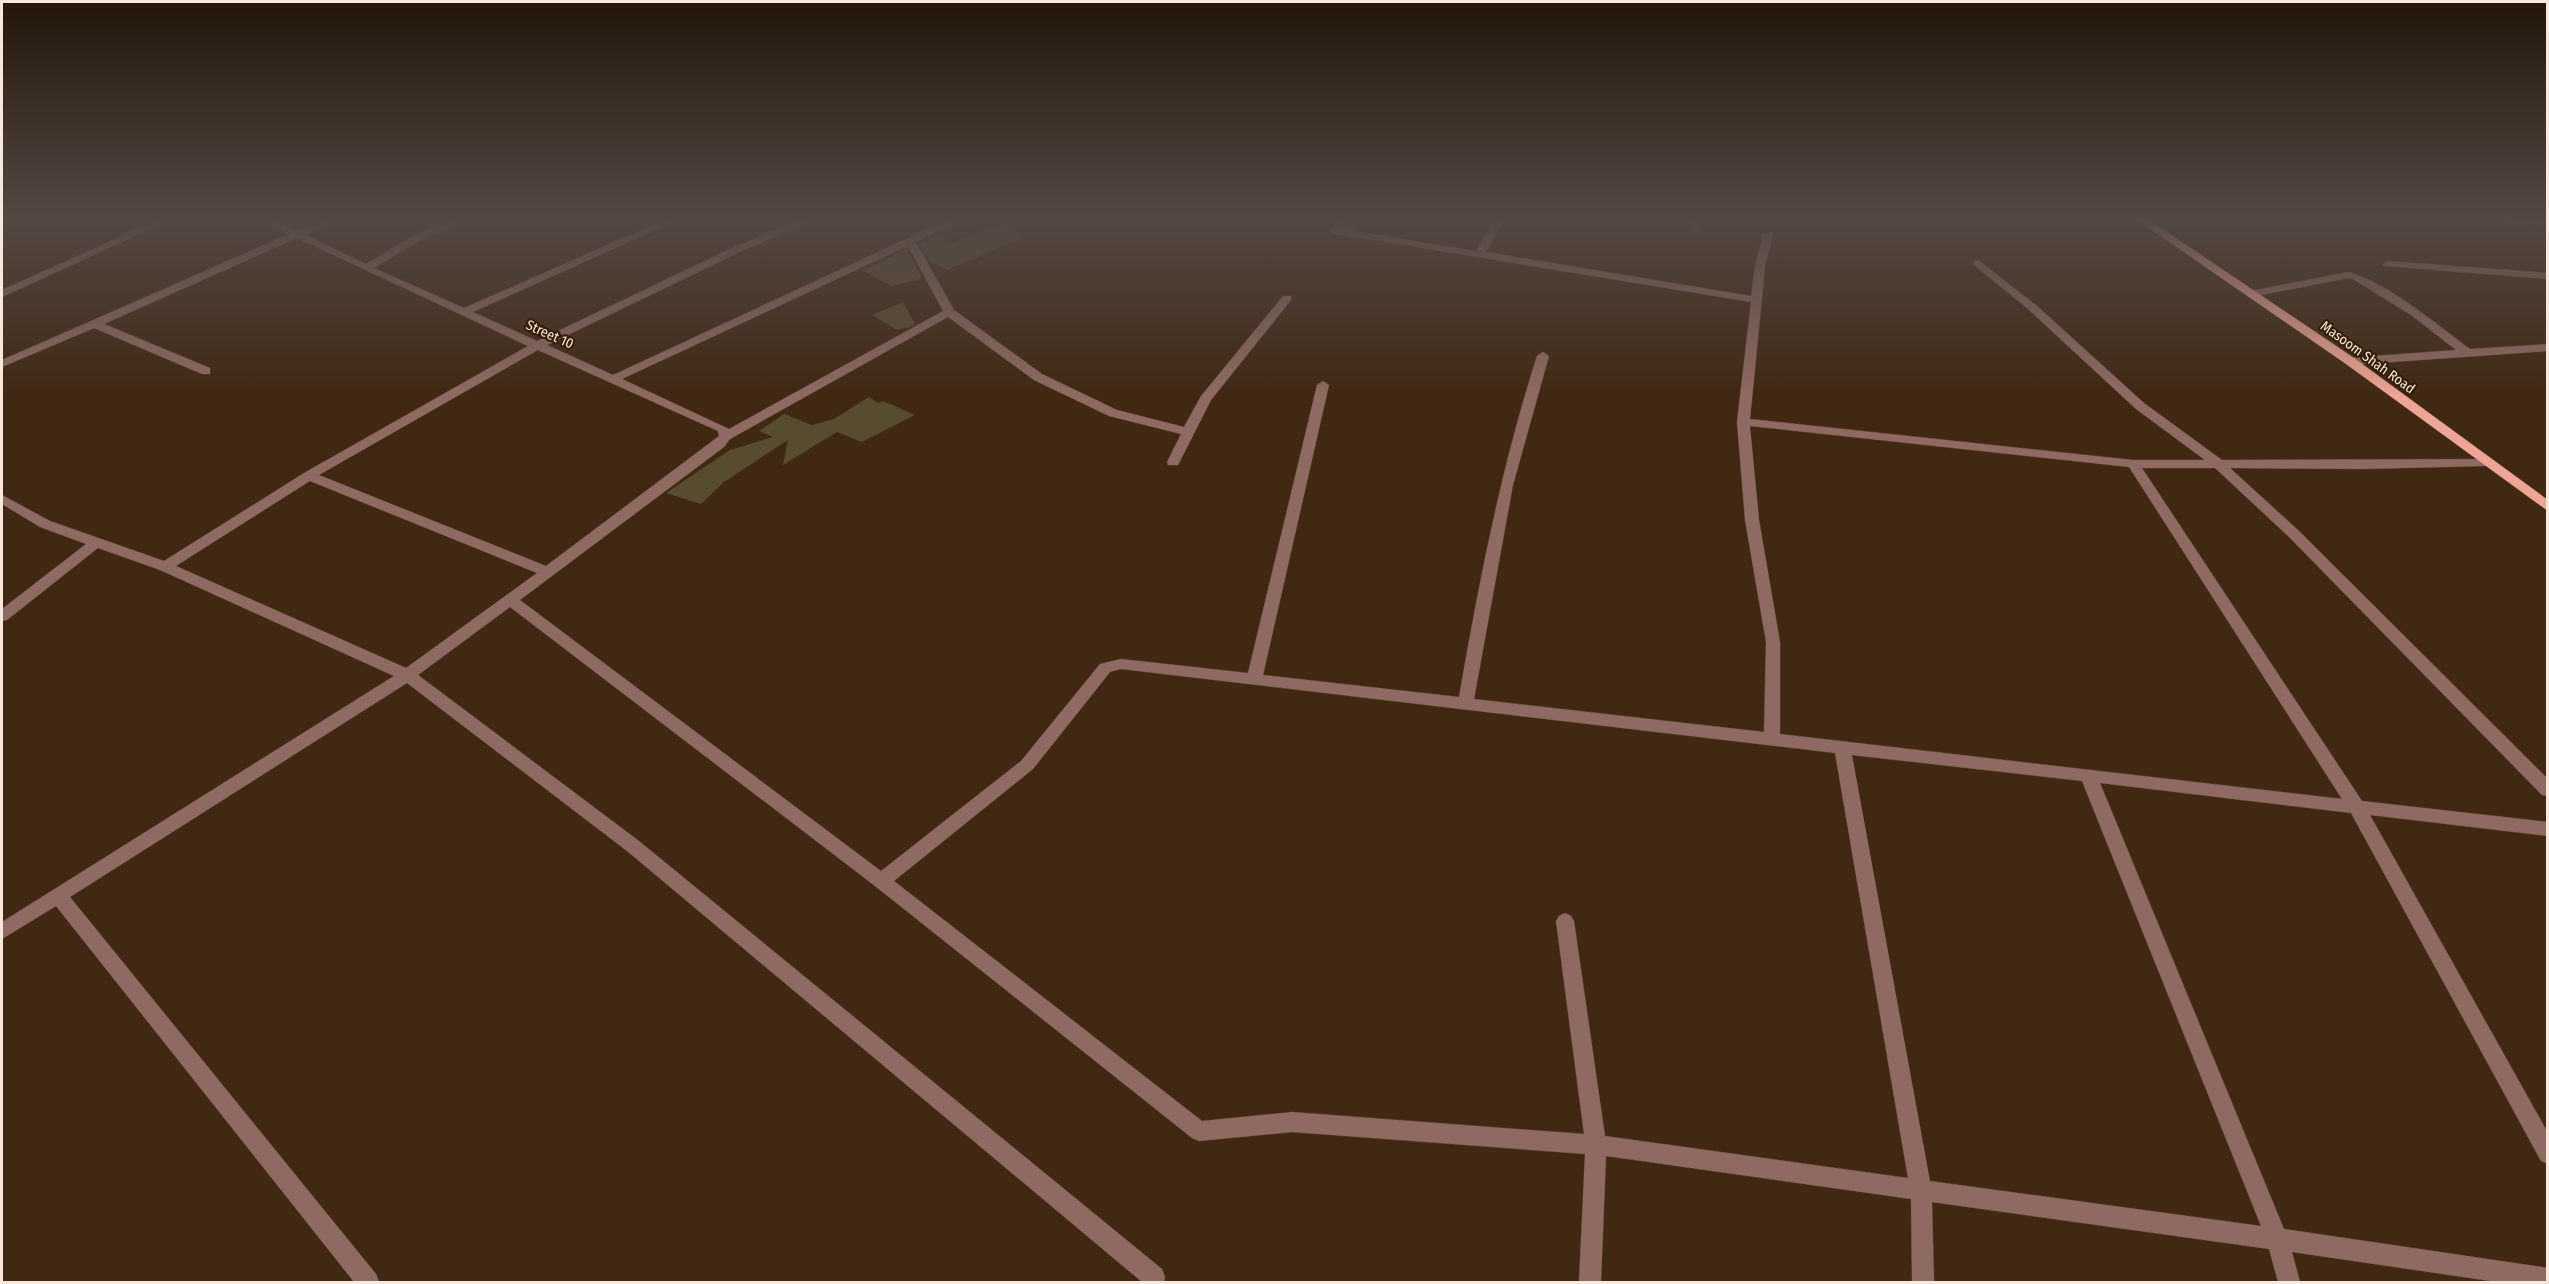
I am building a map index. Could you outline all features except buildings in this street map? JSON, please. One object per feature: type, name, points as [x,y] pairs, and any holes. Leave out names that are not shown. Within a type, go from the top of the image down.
[{"type":"main road","name":"Masoom Shah Road","points":[[2226,277],[2350,361],[2547,507]]},
{"type":"street","points":[[2,294],[40,277]]},
{"type":"street","points":[[2,364],[201,277]]},
{"type":"street","name":"Street 10","points":[[386,277],[723,429],[726,436]]},
{"type":"street","points":[[464,312],[544,277]]},
{"type":"street","points":[[165,567],[309,476],[538,345],[680,277]]},
{"type":"street","points":[[614,379],[833,277]]},
{"type":"street","points":[[930,277],[950,312],[1038,377],[1113,413],[1188,432]]},
{"type":"street","points":[[1614,277],[1757,300]]},
{"type":"street","points":[[1759,277],[1743,422],[1752,520],[1773,642],[1772,738]]},
{"type":"street","points":[[1995,277],[2032,307],[2140,406],[2218,464],[2293,533],[2547,790]]},
{"type":"street","points":[[2251,294],[2339,277]]},
{"type":"street","points":[[2358,277],[2415,313],[2466,352]]},
{"type":"street","points":[[1173,462],[1205,399],[1287,298]]},
{"type":"street","points":[[2,931],[407,675],[719,444],[726,436],[950,312]]},
{"type":"street","points":[[95,324],[206,371]]},
{"type":"street","points":[[2350,361],[2547,346]]},
{"type":"street","points":[[1466,704],[1497,521],[1533,386],[1544,356]]},
{"type":"street","points":[[1254,679],[1323,385]]},
{"type":"street","points":[[1743,422],[2133,464],[2363,465],[2484,462]]},
{"type":"street","points":[[2133,464],[2356,806],[2547,1154]]},
{"type":"street","points":[[309,476],[547,572]]},
{"type":"street","points":[[2,499],[45,524],[165,567],[407,675],[633,846],[1154,1277],[1153,1282]]},
{"type":"street","points":[[2,616],[96,543]]},
{"type":"street","points":[[510,600],[881,881],[1199,1131],[1292,1122],[1596,1145],[2277,1239],[2547,1279]]},
{"type":"street","points":[[881,881],[1028,765],[1105,668],[1121,664],[2547,829]]},
{"type":"street","points":[[1842,746],[1921,1190],[1923,1282]]},
{"type":"street","points":[[2088,775],[2277,1239],[2289,1282]]},
{"type":"street","points":[[59,896],[368,1282]]},
{"type":"street","points":[[1565,921],[1596,1145],[1590,1282]]}]
